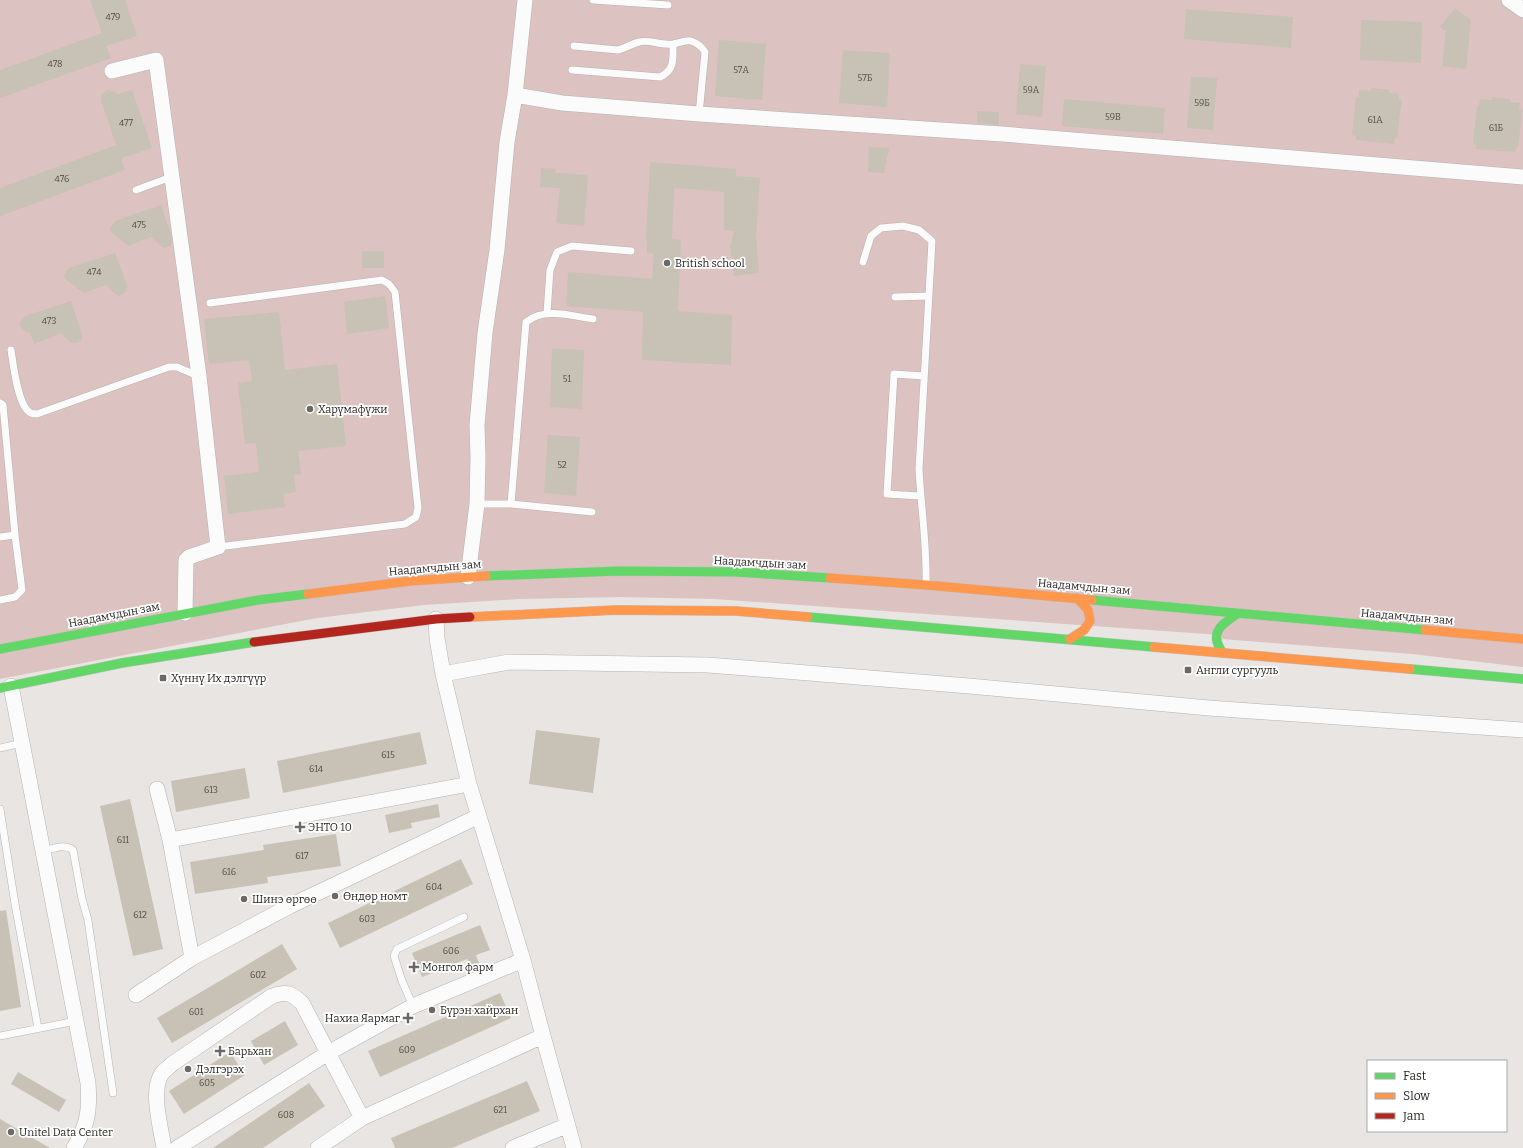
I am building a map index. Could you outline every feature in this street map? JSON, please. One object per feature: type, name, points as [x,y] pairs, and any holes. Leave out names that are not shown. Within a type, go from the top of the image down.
[{"type":"highway","name":"Наадамчдын зам","points":[[0,649],[185,613],[265,600],[412,581],[508,574],[618,571],[736,572],[926,585],[1523,639]]},
{"type":"highway","points":[[1070,639],[1086,630],[1090,624],[1091,616],[1089,609],[1077,598]]},
{"type":"highway","points":[[6,687],[122,663],[259,641],[436,619],[616,610],[736,611],[1523,679]]},
{"type":"highway","points":[[1222,652],[1217,646],[1215,639],[1216,633],[1223,623],[1237,614]]},
{"type":"street","points":[[468,577],[477,504],[477,425],[485,333],[497,250],[507,142],[515,95],[526,0]]},
{"type":"street","points":[[1508,0],[1523,10]]},
{"type":"street","points":[[112,71],[156,60],[198,376],[218,547],[188,557],[186,560],[185,613]]},
{"type":"street","points":[[515,95],[562,103],[699,114],[1002,134],[1521,176]]},
{"type":"street","points":[[436,619],[437,638],[443,674],[469,784],[523,960],[574,1148]]},
{"type":"street","points":[[443,674],[509,662],[708,665],[1209,708],[1523,730]]},
{"type":"street","points":[[6,687],[22,743],[88,1083],[89,1102],[86,1124],[74,1148]]},
{"type":"street","points":[[170,840],[469,784]]},
{"type":"street","points":[[157,789],[170,840],[192,958]]},
{"type":"street","points":[[136,995],[192,958],[290,906],[479,816]]},
{"type":"street","points":[[177,1148],[328,1053],[413,1006],[523,960]]},
{"type":"street","points":[[164,1148],[156,1096],[158,1083],[162,1073],[172,1064],[272,996],[283,992],[294,995],[302,1003],[362,1118]]},
{"type":"street","points":[[318,1148],[362,1118],[543,1036]]},
{"type":"street","points":[[513,1148],[568,1125]]},
{"type":"lane","points":[[593,0],[668,5]]},
{"type":"lane","points":[[574,46],[618,50],[640,42],[673,44],[690,41],[703,48],[705,52],[699,114]]},
{"type":"lane","points":[[572,70],[660,77],[667,74],[671,68],[673,44]]},
{"type":"lane","points":[[136,190],[171,178]]},
{"type":"lane","points":[[863,262],[871,236],[882,228],[903,226],[919,230],[932,241],[919,469],[926,565],[926,585]]},
{"type":"lane","points":[[548,313],[550,270],[557,252],[572,246],[630,251]]},
{"type":"lane","points":[[210,303],[382,280],[390,284],[394,292],[418,508],[416,517],[405,524],[218,547]]},
{"type":"lane","points":[[895,297],[929,296]]},
{"type":"lane","points":[[511,504],[526,322],[532,317],[548,313],[592,319]]},
{"type":"lane","points":[[11,350],[20,396],[27,411],[32,414],[37,414],[169,367],[177,367],[198,376]]},
{"type":"lane","points":[[920,496],[887,494],[894,374],[924,376]]},
{"type":"lane","points":[[0,403],[2,405],[22,590],[15,597],[0,600]]},
{"type":"lane","points":[[477,504],[511,504],[592,512]]},
{"type":"lane","points":[[0,537],[15,536]]},
{"type":"lane","points":[[0,748],[22,743]]},
{"type":"lane","points":[[0,809],[15,904],[38,1028]]},
{"type":"lane","points":[[43,851],[65,846],[73,850],[82,899],[88,920],[114,1093]]},
{"type":"lane","points":[[413,1006],[402,981],[394,956],[397,950],[464,917]]},
{"type":"lane","points":[[0,1036],[76,1021]]},
{"type":"shaded area","points":[[0,0],[1523,0],[1523,667],[1412,654],[1223,639],[1221,635],[715,599],[620,597],[519,599],[424,605],[317,618],[0,679]]},
{"type":"building","points":[[90,0],[125,0],[137,36],[106,46],[111,58],[0,98],[0,70],[102,33]]},
{"type":"building","points":[[1455,8],[1471,20],[1466,69],[1442,66],[1446,31],[1440,27]]},
{"type":"building","points":[[1186,9],[1293,17],[1291,48],[1184,39]]},
{"type":"building","points":[[1361,20],[1422,22],[1421,63],[1360,60]]},
{"type":"building","points":[[719,40],[766,44],[762,100],[715,96]]},
{"type":"building","points":[[843,50],[890,53],[887,107],[839,103]]},
{"type":"building","points":[[1020,64],[1046,66],[1042,117],[1016,114]]},
{"type":"building","points":[[1191,77],[1217,78],[1213,130],[1187,128]]},
{"type":"building","points":[[1371,88],[1390,90],[1389,93],[1399,94],[1399,100],[1402,101],[1397,138],[1395,138],[1394,144],[1356,140],[1356,136],[1352,135],[1356,97],[1359,97],[1359,90],[1371,91]]},
{"type":"building","points":[[107,90],[118,94],[132,90],[152,148],[121,158],[125,170],[0,216],[0,188],[116,145],[101,100],[102,94]]},
{"type":"building","points":[[1492,97],[1510,99],[1510,102],[1520,103],[1519,109],[1522,109],[1521,122],[1518,147],[1516,147],[1515,152],[1476,149],[1477,145],[1473,144],[1477,106],[1479,106],[1480,99],[1492,100]]},
{"type":"building","points":[[1064,99],[1165,108],[1163,134],[1062,126]]},
{"type":"building","points":[[977,111],[999,112],[999,125],[977,123]]},
{"type":"building","points":[[869,147],[889,148],[884,173],[868,172]]},
{"type":"building","name":"British school","points":[[650,162],[736,169],[736,176],[760,178],[756,236],[759,273],[734,276],[730,247],[734,231],[724,230],[724,192],[674,188],[672,239],[681,240],[678,311],[732,315],[731,365],[642,360],[643,312],[566,306],[568,272],[652,279],[654,254],[647,253],[646,239]]},
{"type":"building","points":[[541,168],[556,169],[555,173],[588,175],[584,226],[556,223],[560,188],[540,187]]},
{"type":"building","points":[[161,205],[171,235],[172,243],[170,246],[164,248],[151,237],[128,246],[111,232],[110,228],[115,221]]},
{"type":"building","points":[[362,251],[384,251],[384,268],[362,268]]},
{"type":"building","points":[[115,253],[127,285],[126,291],[122,295],[119,296],[114,293],[106,285],[84,293],[65,279],[64,275],[69,268]]},
{"type":"building","points":[[385,296],[389,328],[347,334],[344,302]]},
{"type":"building","points":[[71,301],[82,334],[82,339],[78,343],[71,343],[61,333],[34,344],[30,333],[26,332],[21,327],[20,323],[25,316]]},
{"type":"building","points":[[279,312],[285,370],[337,364],[346,446],[298,451],[301,474],[294,475],[296,492],[284,494],[285,507],[228,514],[224,476],[259,472],[256,443],[245,444],[238,383],[252,381],[249,360],[209,364],[204,319]]},
{"type":"building","points":[[552,349],[584,350],[582,409],[550,407]]},
{"type":"building","points":[[548,435],[580,437],[576,496],[544,493]]},
{"type":"building","points":[[536,730],[600,738],[593,793],[529,784]]},
{"type":"building","points":[[420,732],[427,764],[283,793],[277,761]]},
{"type":"building","points":[[245,768],[250,798],[176,812],[171,781]]},
{"type":"building","points":[[130,799],[163,949],[133,956],[100,806]]},
{"type":"building","points":[[438,804],[440,817],[411,823],[412,828],[389,833],[385,815]]},
{"type":"building","points":[[336,834],[341,866],[267,877],[268,883],[195,894],[190,862],[264,850],[263,845]]},
{"type":"building","points":[[461,859],[473,884],[340,948],[328,923]]},
{"type":"building","points":[[6,910],[21,1007],[0,1011],[0,911]]},
{"type":"building","points":[[480,925],[490,950],[476,955],[481,968],[476,970],[467,959],[422,977],[412,953]]},
{"type":"building","points":[[282,944],[297,969],[172,1043],[157,1018]]},
{"type":"building","points":[[500,993],[511,1018],[380,1077],[368,1051]]},
{"type":"building","points":[[285,1021],[298,1045],[264,1065],[251,1041]]},
{"type":"building","points":[[230,1052],[245,1075],[184,1114],[169,1091]]},
{"type":"building","points":[[18,1072],[66,1100],[59,1112],[11,1084]]},
{"type":"building","points":[[527,1081],[540,1111],[452,1148],[395,1148],[391,1138]]},
{"type":"building","points":[[309,1083],[325,1106],[263,1148],[213,1148]]},
{"type":"building","name":"Unitel Data Center","points":[[0,1119],[50,1148],[0,1148]]},
{"type":"traffic: fast","points":[[486,576],[619,571],[736,572],[830,578]]},
{"type":"traffic: fast","points":[[0,649],[258,600],[308,594]]},
{"type":"traffic: fast","points":[[1092,600],[1425,630]]},
{"type":"traffic: fast","points":[[1222,652],[1218,645],[1217,634],[1222,626],[1237,614]]},
{"type":"traffic: fast","points":[[808,617],[1154,647]]},
{"type":"traffic: fast","points":[[0,688],[122,663],[254,642]]},
{"type":"traffic: fast","points":[[1410,669],[1523,679]]},
{"type":"traffic: slow","points":[[308,594],[411,581],[486,576]]},
{"type":"traffic: slow","points":[[830,578],[1092,600]]},
{"type":"traffic: slow","points":[[1070,639],[1084,630],[1090,621],[1088,610],[1077,598]]},
{"type":"traffic: slow","points":[[470,617],[616,610],[736,611],[808,617]]},
{"type":"traffic: slow","points":[[1425,630],[1523,639]]},
{"type":"traffic: slow","points":[[1154,647],[1410,669]]},
{"type":"traffic: jam","points":[[254,642],[436,619],[470,617]]},
{"type":"place","name":"British school","points":[[667,263]]},
{"type":"place","name":"Харүмафүжи","points":[[310,409]]},
{"type":"place","name":"Англи сургууль","points":[[1188,670]]},
{"type":"place","name":"Хүннү Их дэлгүүр","points":[[163,678]]},
{"type":"place","name":"ЭНТО 10","points":[[300,827]]},
{"type":"place","name":"Өндөр номт","points":[[335,896]]},
{"type":"place","name":"Шинэ өргөө","points":[[244,899]]},
{"type":"place","name":"Монгол фарм","points":[[414,967]]},
{"type":"place","name":"Бүрэн хайрхан","points":[[432,1010]]},
{"type":"place","name":"Нахиа Яармаг","points":[[408,1018]]},
{"type":"place","name":"Барьхан","points":[[220,1051]]},
{"type":"place","name":"Дэлгэрэх","points":[[188,1069]]},
{"type":"place","name":"Unitel Data Center","points":[[11,1132]]}]
